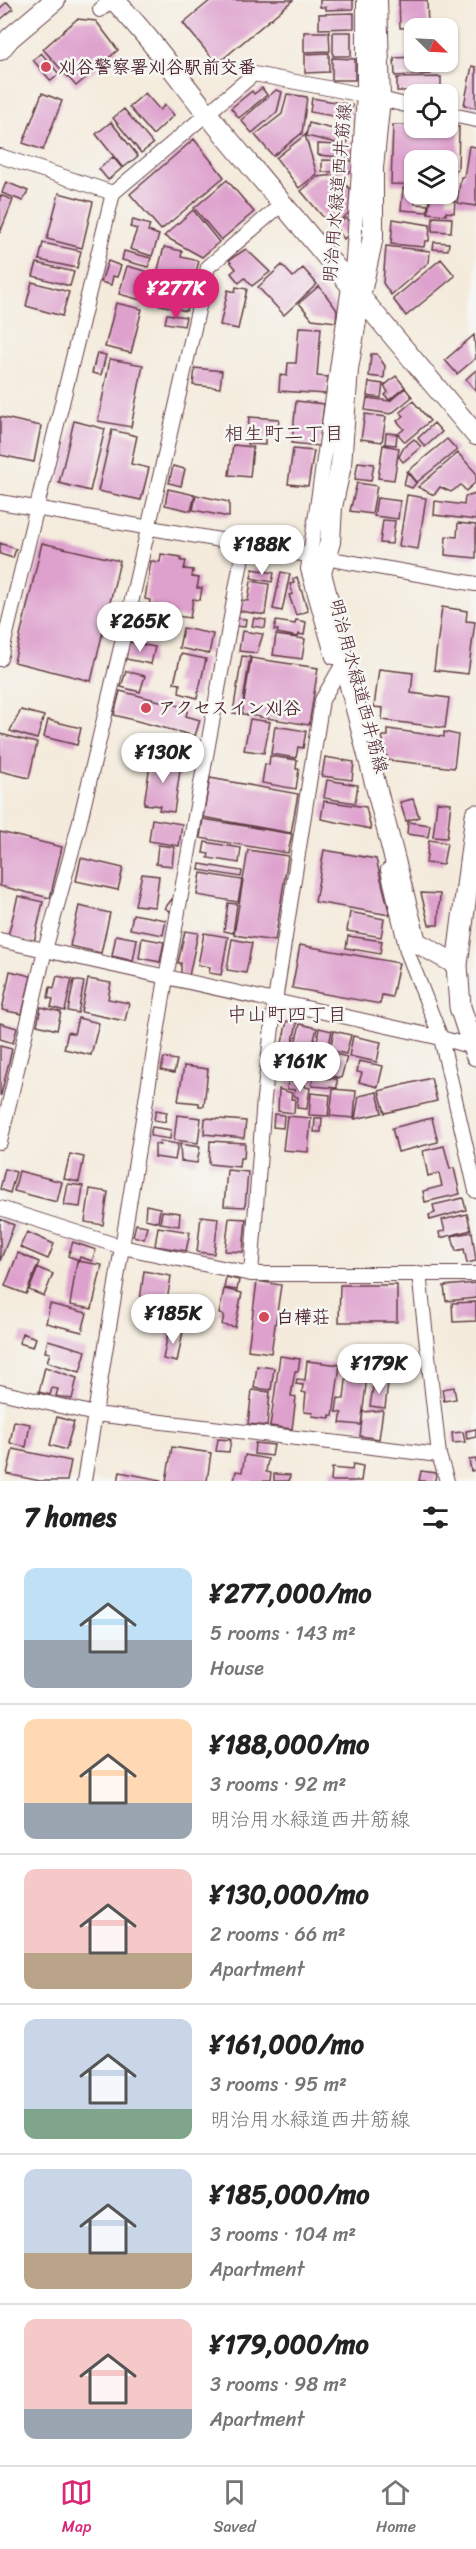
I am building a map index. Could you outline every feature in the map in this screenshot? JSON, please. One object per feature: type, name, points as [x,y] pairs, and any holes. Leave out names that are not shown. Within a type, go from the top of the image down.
[{"type":"main road","points":[[475,1050],[460,1007],[457,966],[476,815]]},
{"type":"street","points":[[0,50],[10,38],[55,0]]},
{"type":"street","name":"明治用水緑道西井筋線","points":[[364,0],[372,97]]},
{"type":"street","points":[[317,558],[330,542],[332,507],[341,465],[354,290],[374,237],[372,97],[377,0]]},
{"type":"street","points":[[108,3],[175,72],[207,114],[476,435]]},
{"type":"street","points":[[0,658],[113,194],[254,74],[404,105]]},
{"type":"street","points":[[458,116],[476,120]]},
{"type":"street","points":[[0,156],[113,194]]},
{"type":"street","points":[[0,1142],[45,950],[79,825],[208,267],[282,204]]},
{"type":"street","points":[[0,502],[476,584]]},
{"type":"street","points":[[84,1481],[166,978],[243,545]]},
{"type":"street","points":[[317,558],[341,668],[416,942],[457,966]]},
{"type":"street","points":[[251,1274],[264,1098],[275,1001],[322,700],[341,668]]},
{"type":"street","name":"明治用水緑道西井筋線","points":[[341,668],[408,951],[441,1038],[476,1191]]},
{"type":"street","points":[[0,940],[441,1038],[475,1050]]},
{"type":"street","points":[[0,1208],[122,1247],[251,1274],[476,1274]]},
{"type":"street","points":[[419,1273],[439,1455],[447,1481]]},
{"type":"street","points":[[0,1392],[95,1414],[439,1455]]},
{"type":"shaded area","points":[[0,1216],[19,1223],[0,1269]]},
{"type":"building","points":[[211,0],[293,0],[217,64],[183,23]]},
{"type":"building","points":[[320,0],[353,0],[353,9],[326,10],[326,7],[320,7]]},
{"type":"building","points":[[399,0],[427,0],[428,18],[404,18],[404,28],[400,28]]},
{"type":"building","points":[[7,2],[13,9],[0,20],[0,8]]},
{"type":"building","points":[[354,13],[354,28],[319,29],[319,14]]},
{"type":"building","points":[[77,19],[96,21],[118,50],[76,86],[43,49]]},
{"type":"building","points":[[304,32],[329,32],[330,51],[304,52]]},
{"type":"building","points":[[333,32],[351,32],[351,56],[333,56]]},
{"type":"building","name":"刈谷警察署刈谷駅前交番","points":[[41,53],[59,74],[51,81],[33,60]]},
{"type":"building","points":[[329,53],[329,72],[305,73],[305,54]]},
{"type":"building","points":[[332,58],[355,59],[355,80],[332,80]]},
{"type":"building","points":[[394,58],[404,58],[404,72],[431,72],[431,74],[395,76]]},
{"type":"building","points":[[472,66],[476,67],[476,108],[464,105]]},
{"type":"building","points":[[441,77],[441,84],[404,84],[404,91],[397,91],[397,78]]},
{"type":"building","points":[[262,88],[267,95],[239,118],[231,108],[252,91],[254,94]]},
{"type":"building","points":[[276,90],[282,92],[277,112],[252,133],[241,120]]},
{"type":"building","points":[[42,93],[62,101],[43,150],[23,143]]},
{"type":"building","points":[[145,93],[160,110],[165,105],[174,115],[153,135],[129,107]]},
{"type":"building","points":[[287,94],[307,97],[302,133],[273,156],[255,135],[282,114]]},
{"type":"building","points":[[312,98],[352,105],[350,119],[310,112]]},
{"type":"building","points":[[124,109],[153,144],[141,153],[113,118]]},
{"type":"building","points":[[111,122],[138,156],[123,168],[96,134]]},
{"type":"building","points":[[309,123],[349,133],[346,145],[306,136]]},
{"type":"building","points":[[393,125],[404,125],[404,138],[458,138],[459,127],[458,170],[458,150],[404,150],[404,185],[391,184]]},
{"type":"building","points":[[305,135],[317,174],[299,188],[276,158]]},
{"type":"building","points":[[194,139],[224,177],[161,230],[130,194]]},
{"type":"building","points":[[318,144],[354,146],[353,158],[318,155]]},
{"type":"building","points":[[469,146],[476,147],[476,206],[458,203],[461,177],[464,177]]},
{"type":"building","points":[[113,157],[122,168],[108,180],[99,169]]},
{"type":"building","points":[[322,160],[353,161],[353,172],[322,172]]},
{"type":"building","points":[[336,175],[350,189],[349,213],[339,221],[336,217],[329,224],[301,191],[317,177]]},
{"type":"building","points":[[227,180],[254,212],[221,240],[194,208]]},
{"type":"building","points":[[6,182],[28,191],[23,201],[2,193]]},
{"type":"building","points":[[403,188],[404,204],[428,205],[427,212],[401,210]]},
{"type":"building","points":[[59,193],[93,202],[82,248],[47,239]]},
{"type":"building","points":[[0,195],[13,200],[0,233]]},
{"type":"building","points":[[429,204],[455,204],[454,213],[446,212],[446,215],[428,213]]},
{"type":"building","points":[[193,210],[219,242],[202,257],[164,236]]},
{"type":"building","points":[[433,217],[452,218],[451,232],[432,231]]},
{"type":"building","points":[[346,218],[351,224],[349,234],[344,239],[335,226]]},
{"type":"building","points":[[393,219],[430,225],[429,241],[425,241],[424,247],[391,244]]},
{"type":"building","points":[[133,220],[150,225],[148,231],[159,235],[152,256],[130,249],[137,229],[130,227]]},
{"type":"building","points":[[434,242],[449,243],[448,250],[433,249]]},
{"type":"building","points":[[43,243],[81,251],[77,268],[39,260]]},
{"type":"building","points":[[386,246],[430,251],[429,262],[391,295],[383,283]]},
{"type":"building","points":[[164,247],[182,251],[181,257],[199,261],[193,283],[157,273]]},
{"type":"building","points":[[246,249],[270,272],[252,286],[245,278],[239,283],[231,273],[236,269],[229,260]]},
{"type":"building","points":[[124,251],[151,258],[148,267],[122,260]]},
{"type":"building","points":[[441,259],[455,276],[406,316],[393,299]]},
{"type":"building","points":[[108,261],[121,266],[117,277],[113,276],[111,285],[101,282]]},
{"type":"building","points":[[37,263],[74,272],[70,286],[33,276]]},
{"type":"building","points":[[282,265],[293,277],[303,268],[317,284],[284,315],[258,287]]},
{"type":"building","points":[[127,266],[149,272],[141,300],[119,294]]},
{"type":"building","points":[[153,280],[191,288],[186,311],[148,302]]},
{"type":"building","points":[[32,282],[69,292],[62,316],[26,306]]},
{"type":"building","points":[[319,286],[337,310],[336,322],[312,319],[299,303]]},
{"type":"building","points":[[236,287],[247,289],[238,329],[220,325],[228,290],[235,292]]},
{"type":"building","points":[[116,303],[142,309],[131,353],[105,347]]},
{"type":"building","points":[[167,314],[186,317],[184,326],[165,323]]},
{"type":"building","points":[[299,327],[321,328],[317,376],[328,377],[326,394],[279,391],[280,375],[287,376],[288,363],[296,363]]},
{"type":"building","points":[[474,335],[476,358],[457,374],[445,360]]},
{"type":"building","points":[[97,353],[106,355],[101,375],[92,373]]},
{"type":"building","points":[[371,354],[377,354],[385,366],[384,378],[369,376]]},
{"type":"building","points":[[110,359],[143,365],[131,427],[98,421]]},
{"type":"building","points":[[195,368],[222,371],[220,388],[193,385]]},
{"type":"building","points":[[476,370],[476,391],[466,379]]},
{"type":"building","points":[[396,376],[405,387],[389,400],[385,395],[388,392],[384,386]]},
{"type":"building","points":[[369,382],[383,384],[381,398],[367,396]]},
{"type":"building","points":[[405,388],[412,397],[391,414],[365,410],[367,398],[390,401]]},
{"type":"building","points":[[296,401],[324,404],[319,446],[292,443]]},
{"type":"building","points":[[413,401],[430,421],[405,442],[398,434],[404,429],[397,421],[404,416],[400,412]]},
{"type":"building","points":[[365,414],[386,417],[382,442],[361,439]]},
{"type":"building","points":[[0,417],[41,426],[34,462],[0,455]]},
{"type":"building","points":[[249,417],[279,419],[278,427],[272,427],[271,436],[265,435],[265,445],[247,444]]},
{"type":"building","points":[[74,421],[105,429],[90,491],[59,483]]},
{"type":"building","points":[[434,423],[442,432],[425,447],[418,438]]},
{"type":"building","points":[[112,430],[137,436],[131,464],[149,468],[141,500],[98,491]]},
{"type":"building","points":[[386,433],[397,434],[396,445],[385,444]]},
{"type":"building","points":[[414,439],[421,447],[403,462],[399,457],[404,447]]},
{"type":"building","points":[[447,439],[457,450],[417,482],[408,471]]},
{"type":"building","points":[[233,445],[253,447],[250,477],[229,475]]},
{"type":"building","points":[[383,445],[399,448],[394,480],[378,478]]},
{"type":"building","points":[[293,449],[314,451],[308,486],[288,484]]},
{"type":"building","points":[[458,453],[476,473],[476,482],[466,491],[461,485],[451,492],[440,487],[434,495],[418,487]]},
{"type":"building","points":[[358,462],[374,464],[371,481],[355,479]]},
{"type":"building","points":[[173,466],[185,469],[181,486],[169,483]]},
{"type":"building","points":[[407,472],[416,483],[412,488],[404,485]]},
{"type":"building","points":[[357,483],[377,486],[372,514],[350,511]]},
{"type":"building","points":[[168,489],[195,495],[191,511],[165,505]]},
{"type":"building","points":[[476,494],[476,520],[434,515],[435,501],[464,505],[465,497]]},
{"type":"building","points":[[196,495],[229,502],[229,517],[193,510]]},
{"type":"building","points":[[407,495],[426,498],[418,549],[399,546]]},
{"type":"building","points":[[377,498],[400,501],[398,519],[374,516]]},
{"type":"building","points":[[383,520],[395,521],[392,544],[380,543]]},
{"type":"building","points":[[458,523],[476,525],[476,558],[445,555],[446,536],[457,537]]},
{"type":"building","points":[[0,543],[16,549],[13,558],[0,554]]},
{"type":"building","points":[[42,543],[120,561],[91,681],[14,662]]},
{"type":"building","points":[[161,554],[181,557],[181,561],[186,561],[184,569],[193,570],[192,577],[199,578],[197,588],[202,588],[200,600],[193,599],[190,618],[148,612],[150,600],[145,599],[151,561],[160,562]]},
{"type":"building","points":[[253,569],[274,573],[272,582],[251,578]]},
{"type":"building","points":[[281,572],[290,574],[282,611],[273,609]]},
{"type":"building","points":[[297,577],[308,611],[296,615],[289,595],[293,594],[290,584],[294,583],[293,579]]},
{"type":"building","points":[[251,581],[269,584],[265,615],[240,611],[241,600],[248,601]]},
{"type":"building","points":[[442,607],[467,611],[466,621],[475,622],[468,674],[434,670]]},
{"type":"building","points":[[236,618],[246,619],[245,627],[235,626]]},
{"type":"building","points":[[254,618],[266,620],[265,628],[252,626]]},
{"type":"building","points":[[296,620],[306,622],[304,635],[299,634],[298,637],[277,633],[278,630],[274,630],[276,621],[295,624]]},
{"type":"building","points":[[183,628],[213,634],[209,654],[179,648]]},
{"type":"building","points":[[242,631],[263,634],[257,653],[239,651]]},
{"type":"building","points":[[276,635],[305,639],[302,659],[273,655]]},
{"type":"building","points":[[129,642],[155,647],[151,664],[126,659]]},
{"type":"building","points":[[181,654],[206,659],[197,698],[179,693],[180,684],[174,683]]},
{"type":"building","points":[[242,656],[250,657],[241,714],[233,713]]},
{"type":"building","points":[[251,658],[318,668],[309,725],[242,714]]},
{"type":"building","points":[[379,669],[413,673],[411,693],[449,698],[445,728],[382,720],[383,708],[374,707]]},
{"type":"building","points":[[126,671],[145,676],[140,692],[121,687]]},
{"type":"building","points":[[120,691],[188,708],[186,716],[200,720],[195,736],[114,715]]},
{"type":"building","points":[[21,710],[44,716],[37,739],[10,731]]},
{"type":"building","points":[[250,719],[270,722],[264,753],[244,750]]},
{"type":"building","points":[[48,720],[81,728],[77,745],[44,737]]},
{"type":"building","points":[[275,726],[306,731],[303,748],[298,747],[296,758],[271,754]]},
{"type":"building","points":[[388,729],[444,737],[444,732],[458,735],[454,768],[388,760],[382,736],[388,736]]},
{"type":"building","points":[[0,734],[37,743],[29,778],[0,771]]},
{"type":"building","points":[[270,756],[297,760],[296,769],[299,769],[296,789],[262,783],[265,764],[269,765]]},
{"type":"building","points":[[325,757],[354,762],[352,780],[322,776]]},
{"type":"building","points":[[151,758],[181,763],[174,812],[159,810],[160,806],[144,804]]},
{"type":"building","points":[[210,778],[298,794],[291,833],[203,817]]},
{"type":"building","points":[[327,780],[358,785],[355,803],[324,798]]},
{"type":"building","points":[[413,799],[419,817],[406,821],[400,802]]},
{"type":"building","points":[[324,801],[366,807],[371,829],[321,819]]},
{"type":"building","points":[[437,802],[451,803],[447,838],[433,837]]},
{"type":"building","points":[[152,819],[182,824],[179,846],[149,841]]},
{"type":"building","points":[[203,819],[292,834],[288,853],[200,838]]},
{"type":"building","points":[[408,822],[430,825],[428,837],[407,834]]},
{"type":"building","points":[[0,832],[62,847],[50,898],[0,886]]},
{"type":"building","points":[[429,840],[447,843],[443,865],[426,863]]},
{"type":"building","points":[[205,842],[241,848],[239,863],[208,858],[209,854],[203,853]]},
{"type":"building","points":[[158,845],[174,847],[172,866],[156,864]]},
{"type":"building","points":[[248,850],[288,856],[275,941],[234,935]]},
{"type":"building","points":[[324,850],[376,859],[390,915],[315,902]]},
{"type":"building","points":[[81,858],[123,868],[118,890],[76,881]]},
{"type":"building","points":[[200,864],[242,871],[241,877],[199,870]]},
{"type":"building","points":[[201,873],[242,880],[238,902],[197,895]]},
{"type":"building","points":[[142,874],[159,876],[155,907],[135,905]]},
{"type":"building","points":[[421,893],[440,894],[438,925],[429,925]]},
{"type":"building","points":[[18,896],[43,902],[34,942],[8,936]]},
{"type":"building","points":[[172,899],[177,902],[170,912],[165,908]]},
{"type":"building","points":[[228,903],[237,904],[233,933],[224,931]]},
{"type":"building","points":[[79,906],[110,913],[101,953],[70,946]]},
{"type":"building","points":[[350,912],[384,919],[381,937],[347,931]]},
{"type":"building","points":[[133,914],[166,920],[163,935],[130,929]]},
{"type":"building","points":[[185,931],[198,933],[189,976],[181,975],[181,963],[178,963]]},
{"type":"building","points":[[204,933],[228,937],[221,975],[209,973],[210,967],[198,965]]},
{"type":"building","points":[[116,935],[137,939],[133,961],[112,956]]},
{"type":"building","points":[[348,936],[382,941],[380,954],[346,948]]},
{"type":"building","points":[[142,938],[164,942],[160,962],[139,958]]},
{"type":"building","points":[[232,939],[252,943],[246,973],[227,970]]},
{"type":"building","points":[[300,945],[399,963],[392,997],[382,995],[380,1004],[292,988]]},
{"type":"building","points":[[10,971],[31,976],[22,1014],[2,1010]]},
{"type":"building","points":[[57,976],[72,979],[65,1011],[51,1007],[53,999],[48,998],[50,987],[54,988]]},
{"type":"building","points":[[88,979],[111,983],[108,999],[129,1003],[125,1021],[81,1012]]},
{"type":"building","points":[[74,980],[84,982],[78,1013],[68,1011]]},
{"type":"building","points":[[41,1007],[61,1012],[57,1030],[37,1025]]},
{"type":"building","points":[[78,1018],[99,1023],[91,1055],[64,1049],[68,1032],[74,1034]]},
{"type":"building","points":[[287,1021],[297,1023],[285,1077],[275,1074]]},
{"type":"building","points":[[0,1023],[17,1028],[13,1043],[0,1039]]},
{"type":"building","points":[[300,1024],[317,1028],[304,1081],[287,1076]]},
{"type":"building","points":[[319,1028],[332,1031],[329,1044],[317,1042]]},
{"type":"building","points":[[334,1031],[351,1035],[346,1054],[330,1050]]},
{"type":"building","points":[[353,1036],[381,1042],[377,1062],[349,1056]]},
{"type":"building","points":[[0,1046],[12,1049],[1,1095],[0,1095]]},
{"type":"building","points":[[319,1050],[329,1053],[325,1075],[314,1072]]},
{"type":"building","points":[[332,1053],[347,1057],[341,1078],[327,1075]]},
{"type":"building","points":[[164,1058],[177,1060],[174,1073],[161,1070]]},
{"type":"building","points":[[359,1061],[383,1066],[378,1087],[359,1082],[362,1073],[357,1072]]},
{"type":"building","points":[[184,1066],[208,1069],[204,1106],[199,1106],[199,1103],[178,1101]]},
{"type":"building","points":[[313,1077],[337,1079],[337,1088],[312,1086]]},
{"type":"building","points":[[431,1078],[437,1101],[385,1113],[379,1091]]},
{"type":"building","points":[[288,1081],[305,1083],[305,1087],[310,1088],[307,1109],[297,1108],[298,1097],[294,1096],[295,1090],[287,1089]]},
{"type":"building","points":[[279,1089],[292,1093],[291,1099],[295,1099],[294,1113],[278,1111]]},
{"type":"building","points":[[333,1089],[356,1091],[354,1118],[330,1116]]},
{"type":"building","points":[[377,1092],[382,1113],[355,1119],[359,1096]]},
{"type":"building","points":[[311,1093],[330,1095],[328,1116],[309,1115]]},
{"type":"building","points":[[156,1110],[167,1112],[165,1122],[154,1120]]},
{"type":"building","points":[[274,1114],[284,1115],[283,1128],[273,1127]]},
{"type":"building","points":[[177,1115],[201,1118],[198,1143],[174,1140]]},
{"type":"building","points":[[287,1116],[311,1118],[308,1152],[283,1150]]},
{"type":"building","points":[[205,1118],[246,1121],[244,1138],[204,1134]]},
{"type":"building","points":[[315,1118],[322,1118],[321,1132],[314,1132]]},
{"type":"building","points":[[432,1118],[438,1142],[398,1152],[392,1128]]},
{"type":"building","points":[[152,1127],[171,1130],[170,1139],[150,1136]]},
{"type":"building","points":[[160,1141],[178,1144],[175,1160],[155,1157],[155,1144],[160,1145]]},
{"type":"building","points":[[210,1141],[245,1143],[244,1158],[240,1158],[239,1167],[209,1164]]},
{"type":"building","points":[[180,1144],[200,1147],[197,1163],[181,1161]]},
{"type":"building","points":[[444,1146],[450,1169],[454,1168],[460,1194],[425,1202],[423,1191],[442,1186],[439,1173],[428,1176],[423,1151]]},
{"type":"building","points":[[70,1154],[84,1157],[79,1182],[64,1179]]},
{"type":"building","points":[[5,1169],[16,1172],[10,1193],[0,1189]]},
{"type":"building","points":[[227,1170],[248,1172],[245,1207],[224,1206]]},
{"type":"building","points":[[19,1171],[62,1182],[57,1202],[14,1191]]},
{"type":"building","points":[[68,1184],[83,1186],[80,1207],[64,1205]]},
{"type":"building","points":[[90,1189],[108,1192],[103,1225],[85,1222]]},
{"type":"building","points":[[463,1198],[466,1210],[430,1220],[429,1215],[435,1213],[433,1205]]},
{"type":"building","points":[[146,1205],[160,1208],[158,1222],[145,1219]]},
{"type":"building","points":[[162,1211],[180,1213],[179,1226],[160,1223]]},
{"type":"building","points":[[467,1214],[471,1230],[440,1238],[439,1232],[445,1231],[442,1220]]},
{"type":"building","points":[[201,1216],[218,1218],[214,1254],[197,1252]]},
{"type":"building","points":[[229,1218],[246,1219],[243,1252],[225,1251]]},
{"type":"building","points":[[0,1219],[14,1225],[0,1261]]},
{"type":"building","points":[[136,1224],[147,1226],[144,1239],[133,1236]]},
{"type":"building","points":[[158,1227],[190,1232],[186,1251],[155,1246]]},
{"type":"building","points":[[27,1232],[54,1244],[48,1259],[20,1247]]},
{"type":"building","points":[[472,1232],[476,1261],[467,1263],[464,1249],[456,1251],[452,1236]]},
{"type":"building","points":[[73,1242],[96,1250],[92,1261],[68,1256]]},
{"type":"building","points":[[18,1253],[39,1262],[26,1294],[5,1286]]},
{"type":"building","points":[[77,1261],[102,1265],[92,1309],[70,1305]]},
{"type":"building","points":[[38,1268],[53,1274],[44,1296],[29,1290]]},
{"type":"building","points":[[144,1271],[171,1276],[164,1319],[138,1315]]},
{"type":"building","points":[[226,1277],[239,1280],[237,1290],[224,1288]]},
{"type":"building","name":"白樺荘","points":[[257,1281],[281,1285],[271,1353],[248,1350]]},
{"type":"building","points":[[476,1283],[476,1298],[446,1301],[444,1286]]},
{"type":"building","points":[[340,1285],[397,1285],[397,1322],[339,1322]]},
{"type":"building","points":[[224,1289],[242,1293],[235,1327],[222,1325],[224,1315],[219,1314]]},
{"type":"building","points":[[476,1302],[476,1321],[453,1322],[452,1303]]},
{"type":"building","points":[[50,1304],[87,1313],[82,1332],[46,1323]]},
{"type":"building","points":[[169,1328],[183,1331],[177,1362],[163,1359]]},
{"type":"building","points":[[22,1333],[36,1338],[33,1347],[19,1343]]},
{"type":"building","points":[[48,1340],[86,1351],[80,1372],[47,1362],[50,1353],[45,1352]]},
{"type":"building","points":[[280,1356],[300,1359],[298,1371],[295,1371],[291,1396],[296,1397],[292,1429],[270,1426]]},
{"type":"building","points":[[358,1359],[369,1360],[361,1425],[340,1423],[342,1413],[336,1412],[338,1398],[344,1399],[348,1361],[357,1362]]},
{"type":"building","points":[[307,1361],[340,1365],[333,1416],[330,1415],[330,1418],[312,1416],[313,1413],[304,1412],[306,1393],[302,1392],[303,1385],[296,1384],[297,1379],[305,1380]]},
{"type":"building","points":[[257,1366],[274,1368],[271,1390],[254,1388]]},
{"type":"building","points":[[45,1367],[77,1378],[72,1399],[56,1396],[58,1389],[52,1388],[50,1395],[39,1392]]},
{"type":"building","points":[[370,1367],[389,1369],[387,1380],[369,1378]]},
{"type":"building","points":[[374,1381],[388,1383],[385,1408],[370,1406]]},
{"type":"building","points":[[454,1387],[456,1399],[444,1401],[442,1389]]},
{"type":"building","points":[[252,1390],[270,1392],[267,1426],[248,1424]]},
{"type":"building","points":[[383,1410],[379,1439],[360,1436],[363,1412]]},
{"type":"building","points":[[57,1417],[74,1422],[66,1450],[50,1445]]},
{"type":"building","points":[[14,1421],[30,1424],[26,1447],[10,1443]]},
{"type":"building","points":[[476,1429],[476,1437],[467,1439],[466,1431]]},
{"type":"building","points":[[463,1432],[465,1442],[453,1443],[452,1433]]},
{"type":"building","points":[[218,1439],[231,1440],[229,1452],[216,1451]]},
{"type":"building","points":[[255,1443],[274,1445],[272,1456],[254,1454]]},
{"type":"building","points":[[172,1447],[211,1453],[207,1481],[166,1481]]},
{"type":"building","points":[[13,1449],[71,1461],[67,1481],[40,1481],[7,1474]]},
{"type":"building","points":[[245,1455],[268,1459],[266,1472],[271,1473],[270,1481],[234,1481],[236,1471],[242,1472]]},
{"type":"building","points":[[476,1459],[476,1470],[471,1471],[469,1460]]},
{"type":"building","points":[[353,1464],[363,1466],[361,1481],[331,1481],[332,1468],[352,1470]]},
{"type":"building","points":[[421,1471],[436,1473],[435,1481],[419,1481]]},
{"type":"building","points":[[120,1472],[161,1480],[161,1481],[118,1481]]},
{"type":"building","points":[[274,1474],[290,1475],[289,1481],[274,1481]]},
{"type":"place","name":"刈谷警察署刈谷駅前交番","points":[[46,67]]},
{"type":"place","name":"アクセスイン刈谷","points":[[146,708]]},
{"type":"place","name":"白樺荘","points":[[264,1317]]},
{"type":"district","name":"相生町二丁目","points":[[284,433]]},
{"type":"district","name":"中山町四丁目","points":[[287,1014]]}]
